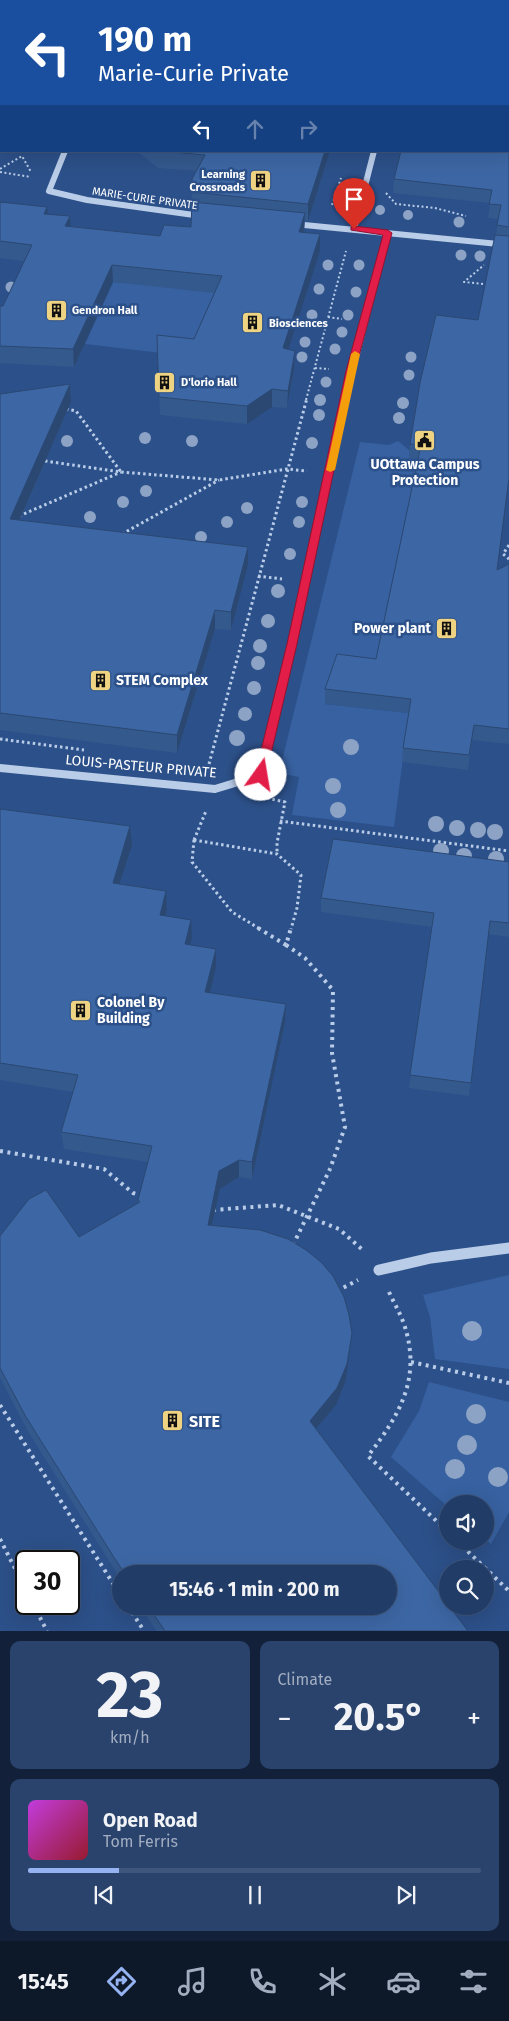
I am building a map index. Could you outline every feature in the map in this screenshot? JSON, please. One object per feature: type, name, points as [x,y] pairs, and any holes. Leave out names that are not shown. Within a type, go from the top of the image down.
[{"type":"street","name":"MARIE-CURIE PRIVATE","points":[[65,152],[49,191],[87,200],[213,217]]},
{"type":"street","points":[[354,229],[374,152]]},
{"type":"street","points":[[282,223],[509,245]]},
{"type":"street","name":"LOUIS-PASTEUR PRIVATE","points":[[0,768],[216,789],[261,775],[292,644],[351,371],[388,233]]},
{"type":"street","points":[[379,1270],[431,1258],[509,1248]]},
{"type":"path","points":[[0,171],[22,156],[24,152]]},
{"type":"path","points":[[0,171],[33,178],[22,156]]},
{"type":"path","points":[[330,213],[341,178]]},
{"type":"path","points":[[365,184],[383,189],[396,204],[435,208],[468,216]]},
{"type":"path","points":[[483,284],[464,282],[488,262],[492,243]]},
{"type":"path","points":[[292,1248],[330,1169],[345,1127],[332,1053],[333,990],[305,958],[232,912],[192,862],[194,840],[216,789],[208,761],[347,248]]},
{"type":"path","points":[[58,408],[76,411],[121,472]]},
{"type":"path","points":[[45,461],[121,472],[220,480],[287,469],[330,473]]},
{"type":"path","points":[[16,518],[121,472]]},
{"type":"path","points":[[116,537],[220,480]]},
{"type":"path","points":[[509,545],[503,554],[509,559]]},
{"type":"path","points":[[259,797],[285,802],[280,821],[277,854]]},
{"type":"path","points":[[280,821],[509,851]]},
{"type":"path","points":[[194,840],[277,854],[301,875],[297,908],[286,946]]},
{"type":"path","points":[[0,1151],[104,1169],[133,1194],[151,1197]]},
{"type":"path","points":[[204,1208],[213,1210],[278,1204],[339,1229],[364,1251],[379,1270],[405,1327],[411,1362],[408,1392],[394,1422],[368,1456],[439,1523]]},
{"type":"path","points":[[411,1362],[509,1383]]},
{"type":"path","points":[[0,1405],[112,1582]]},
{"type":"path","points":[[0,1539],[15,1568]]},
{"type":"path","points":[[466,1550],[509,1592]]},
{"type":"path","points":[[39,1615],[47,1631]]},
{"type":"path","points":[[134,1615],[144,1631]]},
{"type":"shaded area","points":[[113,282],[225,288],[195,357],[85,344]]},
{"type":"shaded area","points":[[398,441],[420,459],[411,462],[418,469],[375,673],[325,704],[409,713],[394,827],[292,815],[299,777],[279,773],[360,442],[389,445]]},
{"type":"shaded area","points":[[509,1275],[509,1369],[435,1359],[430,1317],[423,1295]]},
{"type":"shaded area","points":[[429,1382],[509,1402],[509,1512],[494,1539],[494,1495],[439,1495],[439,1499],[391,1457],[419,1411]]},
{"type":"building","name":"Learning Crossroads","points":[[171,152],[325,152],[308,204],[192,192],[192,179],[205,155]]},
{"type":"building","points":[[401,152],[509,152],[509,227],[497,225],[501,205],[489,204],[492,190],[394,179]]},
{"type":"building","points":[[0,202],[47,207],[44,214],[70,216],[65,226],[160,236],[164,225],[191,227],[192,202],[305,213],[299,232],[320,234],[283,348],[295,351],[288,391],[272,389],[247,406],[159,397],[157,335],[194,339],[222,276],[112,265],[73,349],[0,346],[0,306],[3,306],[32,245],[0,241]]},
{"type":"building","points":[[495,235],[509,236],[509,478],[497,570],[509,564],[509,729],[474,725],[469,755],[403,748],[411,699],[325,689],[337,654],[376,659],[421,445],[410,444],[420,383],[436,315],[478,320]]},
{"type":"building","name":"STEM Complex","points":[[70,384],[10,519],[248,547],[231,612],[215,610],[177,735],[0,713],[0,394]]},
{"type":"building","points":[[0,809],[130,826],[113,883],[166,891],[160,915],[191,920],[185,944],[216,949],[205,992],[286,1004],[252,1162],[239,1160],[219,1171],[208,1225],[260,1230],[288,1239],[321,1262],[333,1276],[344,1297],[352,1333],[347,1364],[337,1388],[310,1421],[439,1592],[439,1615],[456,1615],[468,1631],[165,1631],[154,1615],[397,1615],[397,1565],[119,1565],[26,1417],[0,1368],[0,1236],[29,1199],[46,1190],[79,1237],[140,1202],[138,1200],[152,1146],[61,1132],[78,1075],[0,1063]]},
{"type":"building","points":[[333,839],[509,862],[509,923],[490,921],[471,1083],[410,1075],[434,913],[321,898]]},
{"type":"slow traffic","points":[[330,470],[355,354]]},
{"type":"place","name":"Learning Crossroads","points":[[261,180]]},
{"type":"place","name":"Gendron Hall","points":[[56,310]]},
{"type":"place","name":"Biosciences","points":[[253,323]]},
{"type":"place","name":"D'lorio Hall","points":[[165,382]]},
{"type":"place","name":"UOttawa Campus Protection","points":[[425,441]]},
{"type":"place","name":"Power plant","points":[[447,628]]},
{"type":"place","name":"STEM Complex","points":[[100,680]]},
{"type":"place","name":"Colonel By Building","points":[[81,1010]]},
{"type":"place","name":"SITE","points":[[173,1421]]},
{"type":"route","points":[[261,775],[306,582],[351,371],[388,233],[354,229]]}]
